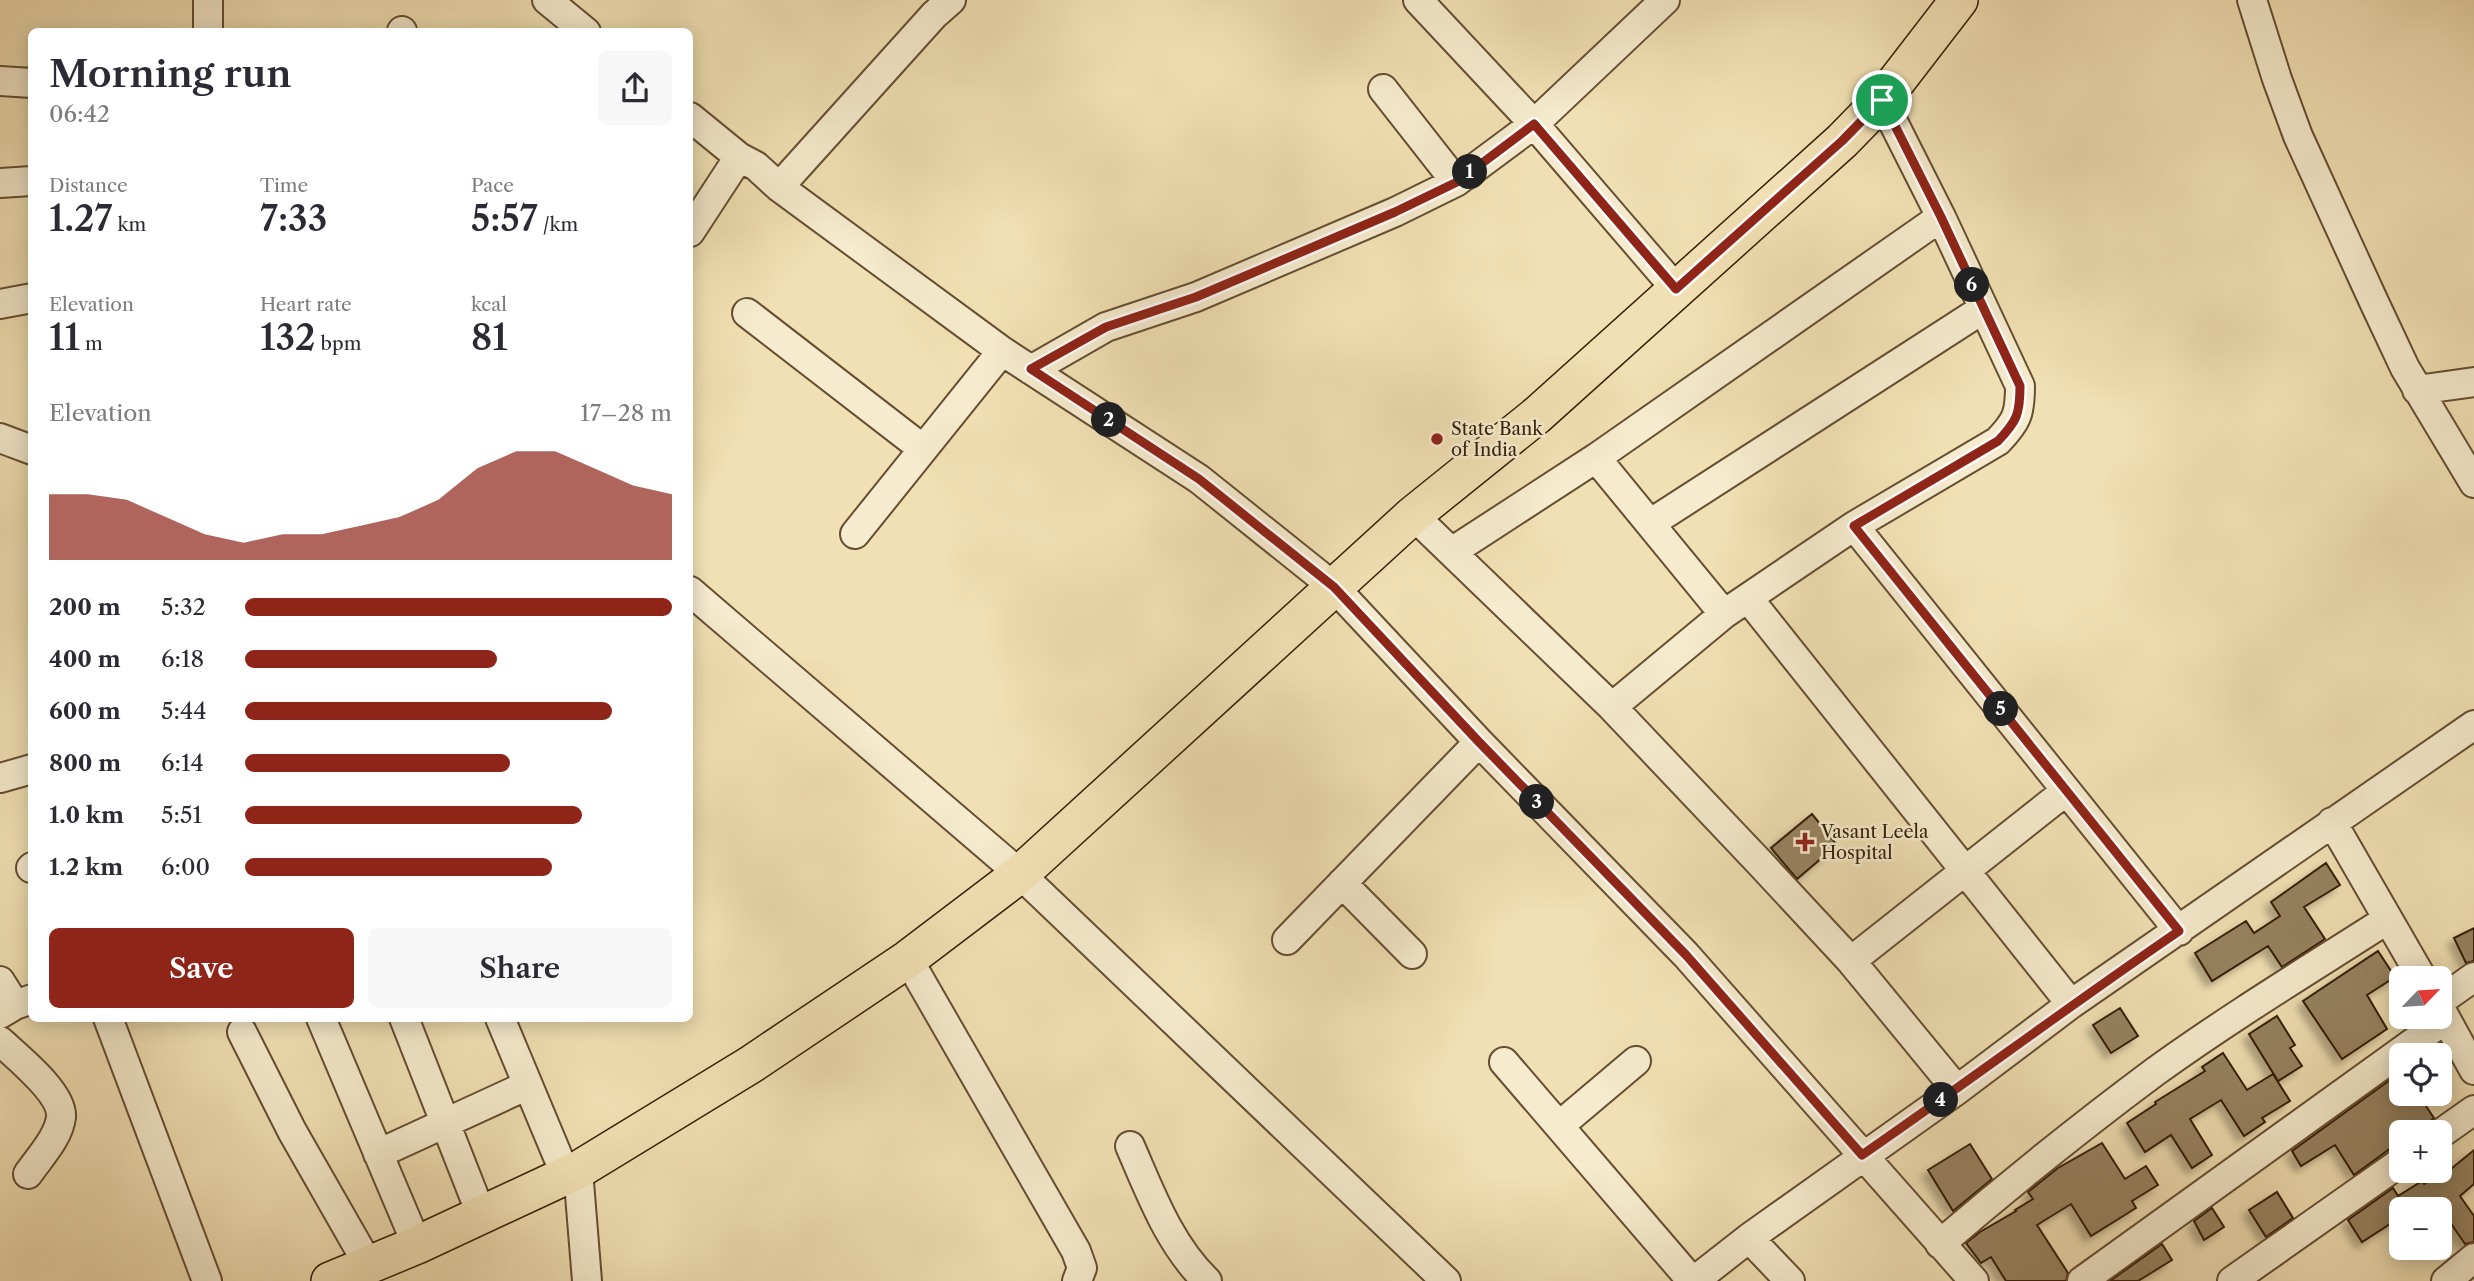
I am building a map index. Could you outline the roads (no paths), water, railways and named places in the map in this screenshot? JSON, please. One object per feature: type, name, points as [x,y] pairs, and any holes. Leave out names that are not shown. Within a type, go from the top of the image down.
[{"type":"main road","points":[[330,1281],[417,1245],[572,1173],[750,1065],[908,959],[1020,874],[1413,514],[1536,416],[1842,141],[1882,100],[1959,0]]},
{"type":"street","points":[[208,0],[208,28]]},
{"type":"street","points":[[547,0],[581,28]]},
{"type":"street","points":[[1418,0],[1534,124],[1676,289]]},
{"type":"street","points":[[1031,369],[1106,327],[1196,297],[1395,212],[1457,182],[1534,124],[1665,0]]},
{"type":"street","points":[[2252,0],[2298,136],[2405,368],[2474,484]]},
{"type":"street","points":[[779,187],[942,3]]},
{"type":"street","points":[[0,81],[28,83]]},
{"type":"street","points":[[1383,89],[1457,182]]},
{"type":"street","points":[[1612,707],[1724,614],[1854,526],[1998,441],[2014,425],[2020,408],[2020,386],[1941,217],[1882,100]]},
{"type":"street","points":[[693,119],[739,157],[756,166],[779,187],[1002,351],[1199,479],[1334,587],[1479,742],[1686,955],[1974,1281]]},
{"type":"street","points":[[693,227],[739,157]]},
{"type":"street","points":[[0,183],[28,181]]},
{"type":"street","points":[[1453,551],[1596,458],[1941,217]]},
{"type":"street","points":[[0,304],[28,299]]},
{"type":"street","points":[[1651,523],[1983,309]]},
{"type":"street","points":[[747,313],[923,449]]},
{"type":"street","points":[[855,534],[1002,351]]},
{"type":"street","points":[[2417,390],[2474,382]]},
{"type":"street","points":[[0,438],[28,448]]},
{"type":"street","points":[[1596,458],[1724,614]]},
{"type":"street","points":[[1413,514],[1612,707],[1851,961],[1957,1090]]},
{"type":"street","points":[[1854,526],[2179,931]]},
{"type":"street","points":[[693,594],[1020,874],[1446,1281]]},
{"type":"street","points":[[1748,598],[2071,1004]]},
{"type":"street","points":[[1504,1062],[1693,1281],[2071,1004],[2474,725]]},
{"type":"street","points":[[1287,940],[1479,742]]},
{"type":"street","points":[[0,778],[28,770]]},
{"type":"street","points":[[1851,961],[2067,791]]},
{"type":"street","points":[[2332,822],[2415,966]]},
{"type":"street","points":[[1342,883],[1412,954]]},
{"type":"street","points":[[1940,1244],[2024,1173],[2156,1071],[2388,919]]},
{"type":"street","points":[[908,959],[1076,1251],[1082,1268],[1077,1281]]},
{"type":"street","points":[[2452,999],[2474,977]]},
{"type":"street","points":[[0,981],[16,1006]]},
{"type":"street","points":[[110,1022],[207,1281]]},
{"type":"street","points":[[323,1022],[417,1245]]},
{"type":"street","points":[[406,1022],[481,1214]]},
{"type":"street","points":[[502,1022],[528,1085],[572,1173],[587,1281]]},
{"type":"street","points":[[2452,1028],[2474,1070]]},
{"type":"street","points":[[2082,1281],[2416,1029]]},
{"type":"street","points":[[243,1032],[292,1131],[368,1264]]},
{"type":"street","points":[[0,1041],[53,1093],[59,1106],[61,1117],[56,1132],[28,1174]]},
{"type":"street","points":[[1559,1126],[1636,1061]]},
{"type":"street","points":[[378,1154],[528,1085]]},
{"type":"street","points":[[2452,1126],[2474,1110]]},
{"type":"street","points":[[1130,1146],[1160,1216],[1178,1246],[1207,1281]]},
{"type":"street","points":[[2232,1281],[2389,1170]]},
{"type":"street","points":[[1749,1238],[1790,1281]]},
{"type":"street","points":[[2446,1281],[2474,1258]]},
{"type":"place","name":"State Bank of India","points":[[1437,439]]},
{"type":"place","name":"Vasant Leela Hospital","points":[[1805,842]]}]
